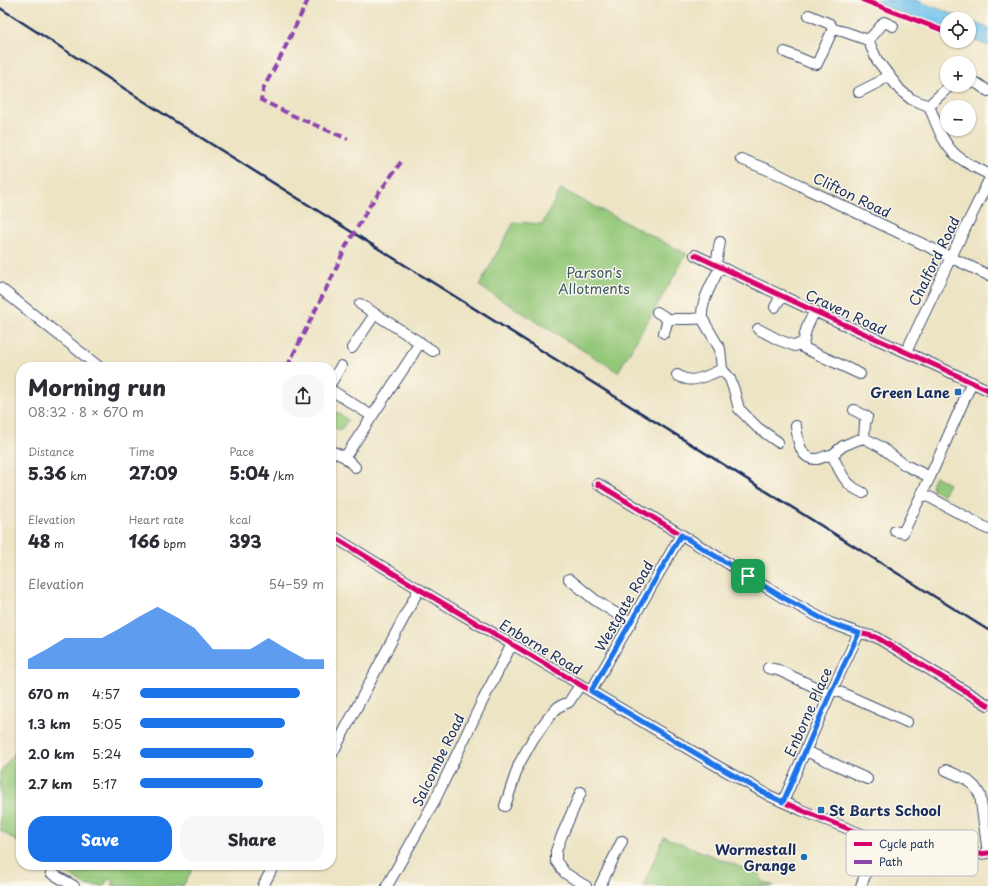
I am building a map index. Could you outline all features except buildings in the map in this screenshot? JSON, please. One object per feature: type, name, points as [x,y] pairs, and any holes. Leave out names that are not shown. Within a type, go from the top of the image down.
[{"type":"street","points":[[809,15],[830,24],[833,29],[868,40],[877,60],[900,90],[911,99],[929,106],[942,137],[948,146],[956,154],[988,174]]},
{"type":"street","points":[[868,40],[884,22],[893,26]]},
{"type":"street","points":[[785,52],[816,64],[833,29]]},
{"type":"street","points":[[858,91],[879,82],[889,74]]},
{"type":"street","points":[[976,83],[988,91]]},
{"type":"street","points":[[929,106],[933,100],[945,92]]},
{"type":"street","name":"Clifton Road","points":[[741,159],[778,174],[988,275]]},
{"type":"street","name":"Chalford Road","points":[[906,352],[988,182]]},
{"type":"street","points":[[720,242],[718,265],[706,298],[702,318],[720,350],[722,369],[730,379],[739,409],[758,428],[778,442]]},
{"type":"street","name":"Craven Road","points":[[695,255],[988,390]]},
{"type":"street","points":[[0,288],[93,362]]},
{"type":"street","points":[[775,307],[782,295]]},
{"type":"street","points":[[360,304],[433,351]]},
{"type":"street","points":[[796,347],[805,333],[815,311]]},
{"type":"street","points":[[657,312],[668,319],[702,318]]},
{"type":"street","points":[[352,348],[375,314]]},
{"type":"street","points":[[664,333],[668,319]]},
{"type":"street","points":[[758,329],[779,340],[796,347],[804,348],[860,374]]},
{"type":"street","points":[[345,457],[420,342]]},
{"type":"street","points":[[336,374],[341,366]]},
{"type":"street","points":[[677,375],[687,380],[694,380],[722,369]]},
{"type":"street","points":[[895,531],[903,533],[930,477],[972,382]]},
{"type":"street","points":[[336,393],[372,416]]},
{"type":"street","points":[[854,410],[868,417],[865,424],[864,438]]},
{"type":"street","points":[[796,426],[801,450],[808,458],[818,460],[832,455],[843,446],[864,438],[881,447],[905,465],[930,477]]},
{"type":"street","points":[[336,453],[345,457],[355,467]]},
{"type":"street","points":[[832,455],[847,482],[854,488],[863,492]]},
{"type":"street","points":[[598,484],[782,597],[830,623],[876,637],[988,706]]},
{"type":"street","points":[[922,493],[988,530]]},
{"type":"street","name":"Westgate Road","points":[[591,691],[681,535]]},
{"type":"street","name":"Enborne Road","points":[[336,538],[580,685],[770,796],[854,830]]},
{"type":"street","points":[[569,579],[595,600],[631,623]]},
{"type":"street","points":[[336,747],[419,589]]},
{"type":"street","name":"Enborne Place","points":[[783,802],[859,633]]},
{"type":"street","name":"Salcombe Road","points":[[387,886],[433,804],[483,700],[512,644]]},
{"type":"street","points":[[768,668],[778,670],[907,722]]},
{"type":"street","points":[[505,806],[519,764],[533,739],[558,707],[569,702],[580,685]]},
{"type":"street","points":[[806,751],[866,779]]},
{"type":"street","name":"Enborne Road","points":[[946,770],[955,779],[966,779],[980,795],[988,853],[978,854]]},
{"type":"street","points":[[581,792],[556,851],[556,861],[565,873],[586,886]]},
{"type":"street","points":[[600,886],[622,842]]},
{"type":"street","points":[[263,886],[271,870]]},
{"type":"street","points":[[51,873],[74,886]]},
{"type":"street","points":[[861,886],[865,876]]},
{"type":"green space","name":"Parson's Allotments","points":[[561,189],[687,254],[618,372],[479,286],[514,222],[542,224]]},
{"type":"green space","points":[[336,412],[348,420],[340,431],[336,428]]},
{"type":"green space","points":[[935,476],[949,484],[943,495],[933,490],[932,482]]},
{"type":"green space","points":[[16,751],[16,841],[0,830],[0,772]]},
{"type":"green space","points":[[664,837],[761,875],[760,880],[774,886],[643,886]]},
{"type":"green space","points":[[62,870],[192,870],[183,886],[112,886],[114,882],[108,879],[104,886],[86,886]]},
{"type":"water","points":[[867,0],[916,0],[946,12],[940,12],[940,27]]},
{"type":"water","points":[[976,24],[988,28],[988,46],[976,41]]},
{"type":"railway","points":[[0,8],[176,122],[988,630]]},
{"type":"marked path","points":[[308,0],[264,87],[261,100],[348,139]]},
{"type":"marked path","points":[[290,362],[346,246],[368,208],[401,162]]},
{"type":"cycle path","points":[[863,0],[940,29]]},
{"type":"cycle path","points":[[695,255],[988,390]]},
{"type":"cycle path","points":[[598,484],[782,597],[830,623],[876,637],[988,705]]},
{"type":"cycle path","points":[[336,538],[419,589],[770,796],[851,830]]},
{"type":"cycle path","points":[[978,854],[988,853]]},
{"type":"place","name":"Green Lane","points":[[958,392]]},
{"type":"place","name":"St Barts School","points":[[821,810]]},
{"type":"place","name":"Wormestall Grange","points":[[804,857]]},
{"type":"route","points":[[681,535],[748,576],[782,597],[830,623],[859,633],[830,694],[783,802],[743,781],[591,691],[681,535]]}]
